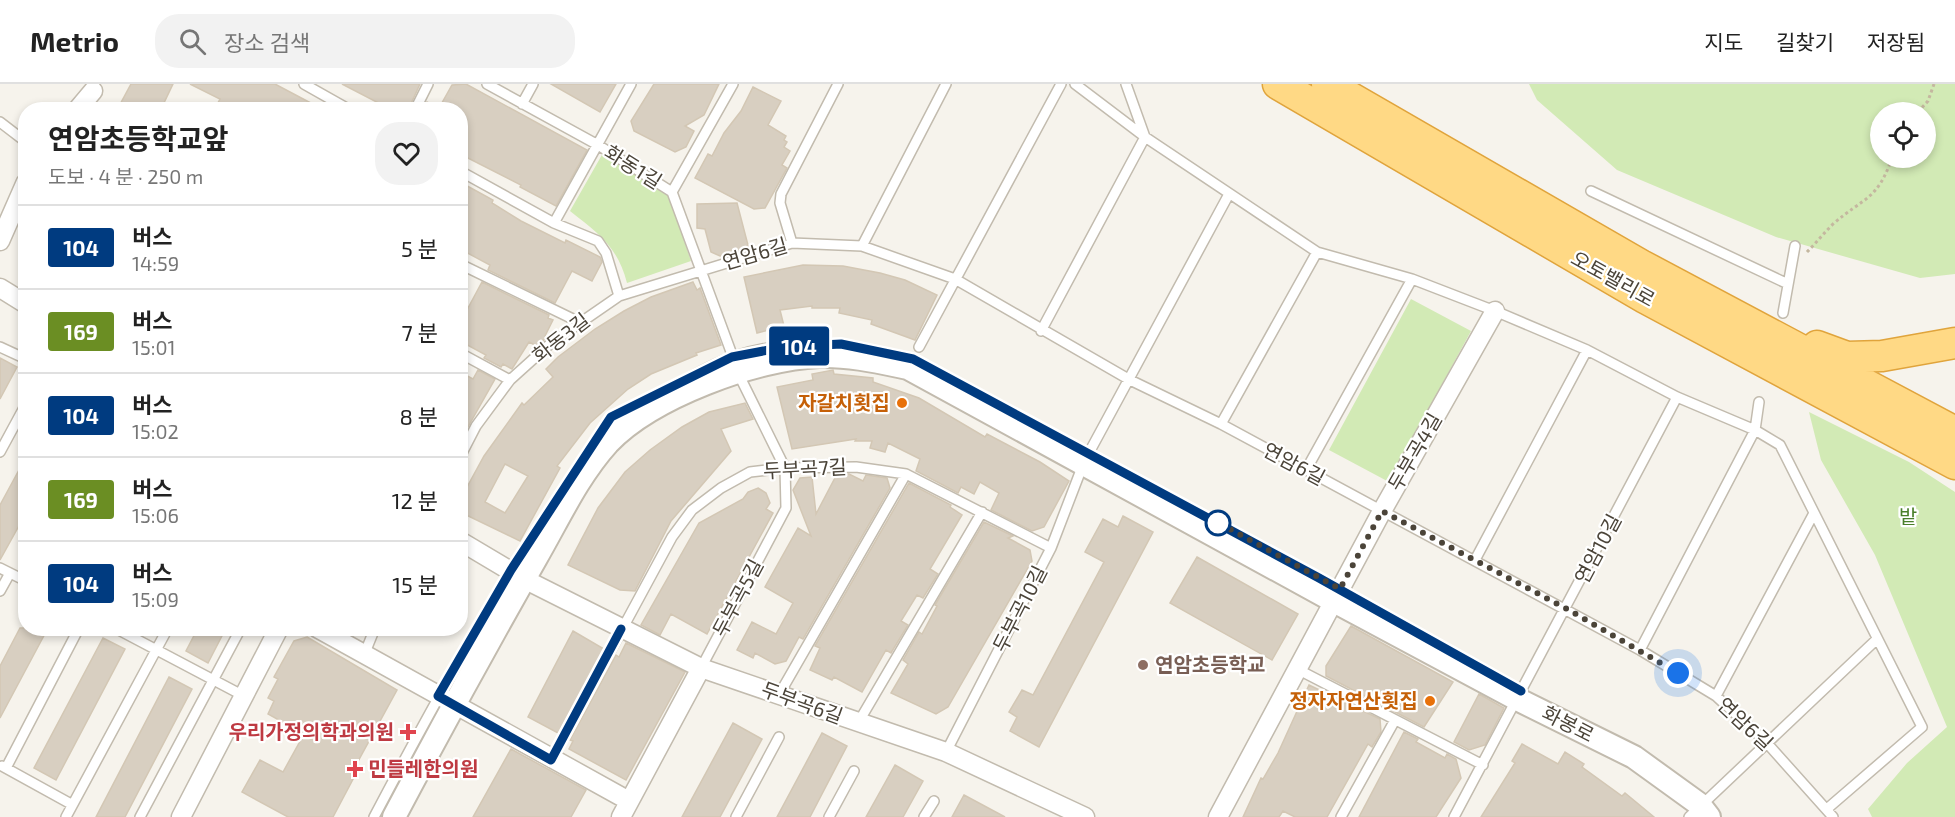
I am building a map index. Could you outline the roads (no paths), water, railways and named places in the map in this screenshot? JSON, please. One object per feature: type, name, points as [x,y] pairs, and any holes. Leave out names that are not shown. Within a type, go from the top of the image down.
[{"type":"highway","name":"오토밸리로","points":[[1278,84],[1646,298],[1890,427],[1955,464]]},
{"type":"highway","name":"오토밸리로","points":[[1327,84],[1396,126],[1641,265],[1955,432]]},
{"type":"highway","points":[[1355,84],[1396,126]]},
{"type":"highway","points":[[1744,320],[1847,357],[1882,356],[1955,343]]},
{"type":"highway","points":[[1890,427],[1955,476]]},
{"type":"street","points":[[83,102],[94,86]]},
{"type":"street","points":[[0,241],[18,200]]},
{"type":"street","points":[[0,288],[18,299]]},
{"type":"street","name":"두부곡4길","points":[[1218,817],[1382,511],[1496,311]]},
{"type":"street","name":"화봉로","points":[[394,817],[446,700],[517,575],[609,443],[661,404],[735,365],[771,363],[817,356],[909,367],[1087,458],[1634,757],[1699,813]]},
{"type":"street","name":"두부곡6길","points":[[468,546],[517,575],[701,668],[780,693],[858,723],[946,752],[1085,817]]},
{"type":"street","points":[[181,817],[242,695],[275,636]]},
{"type":"street","points":[[331,636],[551,760],[625,809]]},
{"type":"street","name":"두부곡5길","points":[[625,809],[701,668]]},
{"type":"lane","points":[[304,84],[336,102]]},
{"type":"lane","points":[[419,102],[428,84]]},
{"type":"lane","name":"화동1길","points":[[487,84],[597,145],[672,192],[735,365]]},
{"type":"lane","points":[[522,104],[533,84]]},
{"type":"lane","points":[[554,223],[631,84]]},
{"type":"lane","points":[[672,192],[733,84]]},
{"type":"lane","points":[[792,243],[780,203],[781,194],[838,84]]},
{"type":"lane","points":[[862,246],[946,84]]},
{"type":"lane","points":[[919,347],[1061,84]]},
{"type":"lane","points":[[1075,84],[1145,137],[1317,252],[1412,279],[1496,311],[1587,350],[1677,397],[1755,430],[1780,445],[1876,640],[1922,727],[1830,813]]},
{"type":"lane","points":[[1041,331],[1145,137],[1126,84]]},
{"type":"lane","points":[[0,122],[18,136]]},
{"type":"lane","points":[[468,175],[554,223],[598,241],[606,254],[619,296]]},
{"type":"lane","points":[[1591,192],[1788,284]]},
{"type":"lane","name":"두부곡10길","points":[[946,752],[1051,548],[1087,458],[1229,194]]},
{"type":"lane","name":"연암6길","points":[[702,270],[792,243],[862,246],[955,279],[1041,331],[1130,380],[1221,424],[1567,609],[1716,696],[1766,742],[1830,813]]},
{"type":"lane","points":[[1783,313],[1796,246]]},
{"type":"lane","points":[[1221,424],[1317,252]]},
{"type":"lane","points":[[468,268],[579,322]]},
{"type":"lane","name":"화동3길","points":[[468,437],[510,380],[551,343],[579,322],[619,296],[702,270]]},
{"type":"lane","points":[[1306,470],[1412,279]]},
{"type":"lane","points":[[735,365],[784,347],[841,344],[913,359],[944,375]]},
{"type":"lane","points":[[0,346],[18,355]]},
{"type":"lane","points":[[1475,560],[1587,350]]},
{"type":"lane","points":[[468,357],[510,380]]},
{"type":"lane","name":"두부곡5길","points":[[701,668],[786,508],[785,468],[735,365]]},
{"type":"lane","points":[[954,381],[1087,458]]},
{"type":"lane","name":"연암10길","points":[[1454,817],[1567,609],[1677,397]]},
{"type":"lane","points":[[1640,650],[1755,430],[1759,402]]},
{"type":"lane","points":[[0,452],[18,419]]},
{"type":"lane","name":"두부곡7길","points":[[551,760],[672,537],[692,510],[721,488],[750,472],[785,468],[856,467],[906,474],[1051,548]]},
{"type":"lane","points":[[780,693],[906,474]]},
{"type":"lane","points":[[858,723],[982,512]]},
{"type":"lane","points":[[1716,696],[1814,513]]},
{"type":"lane","points":[[0,568],[18,575]]},
{"type":"lane","points":[[0,591],[10,573]]},
{"type":"lane","points":[[1337,595],[1431,640]]},
{"type":"lane","points":[[71,804],[3,767],[75,636]]},
{"type":"lane","points":[[130,636],[242,695]]},
{"type":"lane","points":[[66,817],[164,636]]},
{"type":"lane","points":[[140,817],[237,636]]},
{"type":"lane","points":[[364,655],[372,636]]},
{"type":"lane","points":[[1699,813],[1766,742],[1876,640]]},
{"type":"lane","points":[[1441,646],[1519,695]]},
{"type":"lane","points":[[1297,669],[1482,765]]},
{"type":"lane","points":[[374,817],[446,700]]},
{"type":"lane","points":[[1341,817],[1395,720]]},
{"type":"lane","points":[[736,817],[779,737]]},
{"type":"lane","points":[[829,817],[854,771]]},
{"type":"lane","points":[[924,817],[934,801]]},
{"type":"place","name":"자갈치횟집","points":[[902,403]]},
{"type":"place","name":"연암초등학교","points":[[1143,665]]},
{"type":"place","name":"정자자연산횟집","points":[[1430,701]]},
{"type":"place","name":"우리가정의학과의원","points":[[408,732]]},
{"type":"place","name":"민들레한의원","points":[[355,769]]},
{"type":"park label","name":"밭","points":[[1908,517]]}]
